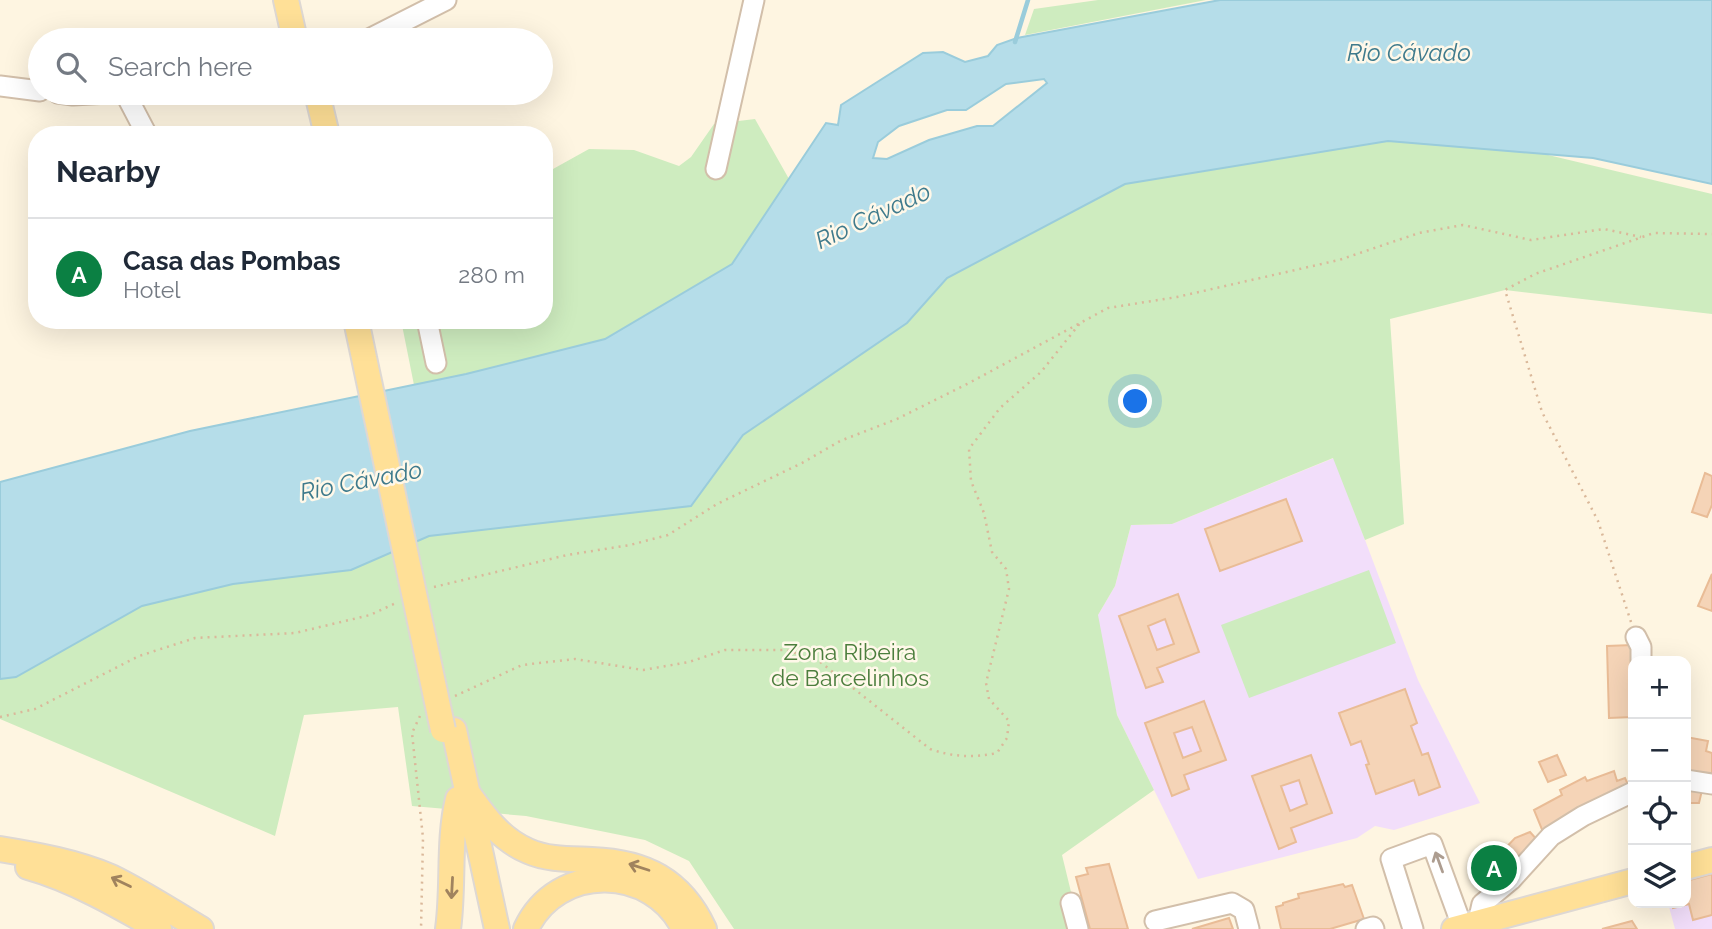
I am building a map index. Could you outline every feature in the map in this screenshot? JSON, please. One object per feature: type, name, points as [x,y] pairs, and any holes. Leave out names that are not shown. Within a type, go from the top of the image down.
[{"type":"main road","points":[[286,0],[292,28]]},
{"type":"main road","points":[[296,0],[302,28]]},
{"type":"main road","points":[[310,105],[315,126]]},
{"type":"main road","points":[[320,105],[325,126]]},
{"type":"main road","points":[[358,329],[462,796],[497,929]]},
{"type":"main road","points":[[370,329],[448,730]]},
{"type":"main road","points":[[448,929],[453,820],[462,796]]},
{"type":"main road","points":[[462,796],[482,929]]},
{"type":"main road","points":[[462,796],[500,835],[529,851],[558,859],[607,860],[632,864],[654,872],[674,887],[695,910],[704,929]]},
{"type":"main road","points":[[0,849],[43,855],[108,876],[160,917],[201,929]]},
{"type":"main road","points":[[0,859],[41,870],[134,920],[160,917]]},
{"type":"main road","points":[[1691,866],[1712,860]]},
{"type":"main road","points":[[526,929],[531,918],[561,890],[589,880],[616,879],[641,887],[663,900],[679,918],[684,929]]},
{"type":"main road","points":[[1478,925],[1628,882]]},
{"type":"street","points":[[391,28],[446,0]]},
{"type":"street","points":[[716,169],[754,0]]},
{"type":"street","points":[[0,86],[28,90]]},
{"type":"street","points":[[131,105],[142,126]]},
{"type":"street","points":[[429,329],[436,363]]},
{"type":"street","points":[[1636,637],[1642,656]]},
{"type":"street","points":[[1691,781],[1712,784]]},
{"type":"street","points":[[1478,925],[1482,904],[1511,880],[1551,836],[1583,816],[1628,794]]},
{"type":"street","points":[[1413,929],[1391,859],[1432,844],[1478,925]]},
{"type":"street","points":[[1071,903],[1078,929]]},
{"type":"street","points":[[1155,921],[1232,903],[1244,910],[1249,929]]},
{"type":"street","points":[[160,917],[166,929]]},
{"type":"street","points":[[1366,929],[1374,929]]},
{"type":"path","points":[[433,587],[567,555],[630,545],[668,535],[717,504],[802,463],[840,441],[897,419],[970,383],[1108,308],[1177,297],[1339,260],[1419,233],[1463,225],[1531,240],[1604,229],[1640,237]]},
{"type":"path","points":[[1636,637],[1598,521],[1542,412],[1505,290],[1535,274],[1654,233],[1712,234]]},
{"type":"path","points":[[448,699],[522,665],[575,659],[643,670],[690,662],[725,650],[786,650],[819,661],[930,749],[951,756],[980,757],[997,752],[1007,738],[1009,721],[989,699],[986,682],[1009,589],[1006,569],[992,552],[984,513],[971,481],[969,449],[1000,408],[1041,372],[1081,323]]},
{"type":"path","points":[[0,717],[34,709],[139,656],[195,638],[295,633],[370,615],[401,600]]},
{"type":"path","points":[[421,929],[423,838],[412,733],[423,710]]},
{"type":"shaded area","points":[[1334,458],[1418,680],[1480,803],[1394,830],[1375,826],[1357,838],[1198,879],[1117,715],[1096,626],[1098,615],[1115,586],[1131,525],[1172,524]]},
{"type":"shaded area","points":[[1712,869],[1712,929],[1675,929],[1669,908],[1691,908],[1691,875]]},
{"type":"green space","points":[[1098,0],[1206,0],[1025,35],[1034,9]]},
{"type":"green space","name":"Zona Ribeira de Barcelinhos","points":[[1380,115],[1712,194],[1712,314],[1505,290],[1390,319],[1404,524],[1365,540],[1333,458],[1172,524],[1131,525],[1115,586],[1098,615],[1117,715],[1154,790],[1062,855],[1080,929],[734,929],[689,861],[645,840],[526,816],[412,806],[398,707],[304,715],[275,836],[0,719],[0,645],[947,278],[1125,184]]},
{"type":"green space","points":[[755,119],[789,179],[732,264],[605,339],[414,385],[403,329],[553,329],[553,169],[589,149],[634,150],[679,166],[691,157],[714,124]]},
{"type":"green space","points":[[1369,570],[1396,643],[1249,698],[1221,625]]},
{"type":"water","name":"Rio Cávado","points":[[1220,0],[1712,0],[1712,184],[1593,158],[1388,141],[1125,184],[947,278],[907,323],[743,435],[691,506],[429,536],[351,570],[233,584],[142,606],[16,677],[0,679],[0,482],[190,431],[466,374],[605,339],[732,264],[826,123],[838,125],[841,105],[923,53],[943,52],[965,62],[988,56],[997,45],[1017,38]],"holes":[[[1044,79],[1047,83],[993,126],[977,126],[929,140],[887,159],[873,158],[878,142],[899,126],[947,110],[966,110],[1006,84]]]},
{"type":"building","points":[[1705,473],[1712,476],[1712,505],[1707,517],[1692,512]]},
{"type":"building","points":[[1286,499],[1302,541],[1220,571],[1205,529]]},
{"type":"building","points":[[1712,574],[1712,611],[1698,606]]},
{"type":"building","points":[[1178,594],[1199,652],[1157,668],[1163,682],[1146,688],[1119,616]],"holes":[[[1165,619],[1174,644],[1157,650],[1148,626]]]},
{"type":"building","points":[[1632,645],[1632,656],[1628,656],[1628,717],[1609,718],[1607,646]]},
{"type":"building","points":[[1405,689],[1417,723],[1411,726],[1422,755],[1428,753],[1440,787],[1419,795],[1414,780],[1376,794],[1361,741],[1351,745],[1339,713]]},
{"type":"building","points":[[1204,701],[1226,760],[1184,775],[1189,789],[1172,796],[1145,723]],"holes":[[[1192,727],[1201,751],[1183,758],[1174,733]]]},
{"type":"building","points":[[1691,738],[1708,741],[1706,751],[1712,753],[1712,780],[1691,773]]},
{"type":"building","points":[[1311,755],[1332,813],[1291,828],[1296,842],[1279,849],[1252,776]],"holes":[[[1299,780],[1307,804],[1290,811],[1281,786]]]},
{"type":"building","points":[[1557,755],[1566,775],[1548,782],[1539,762]]},
{"type":"building","points":[[1614,771],[1617,781],[1625,778],[1628,792],[1543,832],[1534,810],[1562,795],[1560,790],[1585,777],[1587,781]]},
{"type":"building","points":[[1691,786],[1703,786],[1699,803],[1691,803]]},
{"type":"building","points":[[1530,832],[1539,842],[1509,875],[1494,860],[1515,838]]},
{"type":"building","points":[[1494,860],[1509,875],[1495,887],[1480,875]]},
{"type":"building","points":[[1109,864],[1128,929],[1090,929],[1076,877],[1088,874],[1086,868]]},
{"type":"building","points":[[1712,874],[1712,915],[1693,920],[1690,908],[1691,880]]},
{"type":"building","points":[[1343,884],[1345,887],[1352,885],[1364,919],[1330,929],[1281,929],[1276,907],[1299,898],[1298,894]]},
{"type":"building","points":[[1229,918],[1233,929],[1192,929]]},
{"type":"building","points":[[1632,921],[1637,929],[1602,929]]},
{"type":"waterway","points":[[1015,42],[1028,0]]},
{"type":"place","name":"Casa das Pombas","points":[[1494,868]]}]
